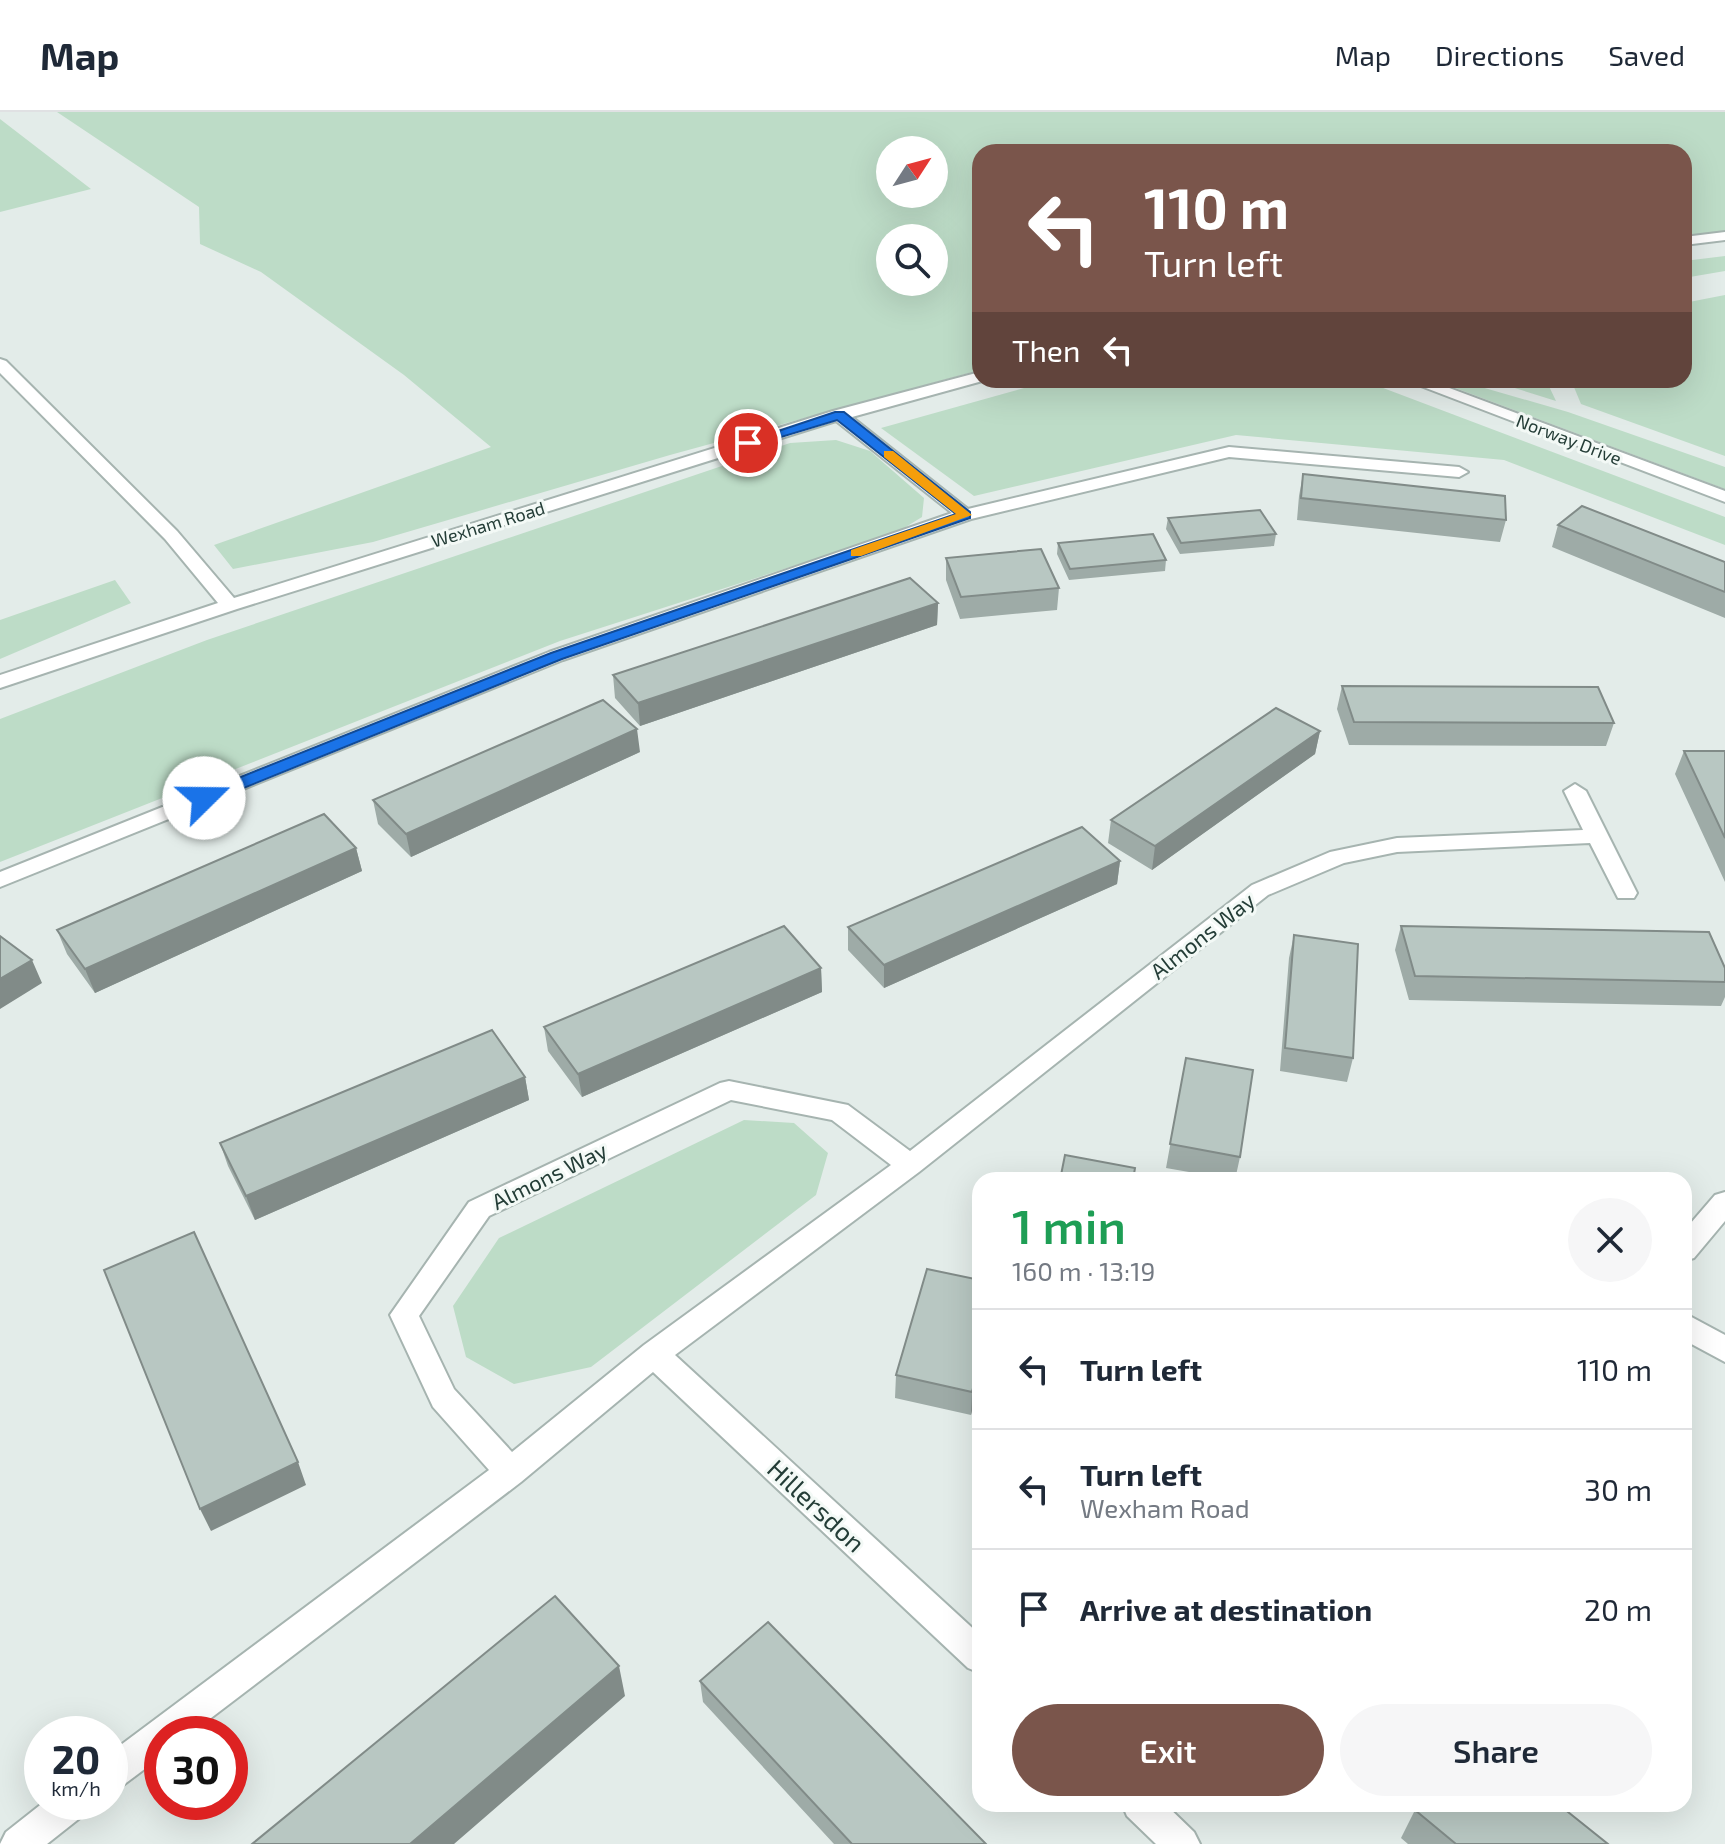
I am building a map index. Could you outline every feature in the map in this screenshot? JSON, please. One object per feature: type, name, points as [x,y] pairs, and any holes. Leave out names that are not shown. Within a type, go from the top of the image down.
[{"type":"street","points":[[1692,240],[1725,236]]},
{"type":"street","points":[[0,364],[171,535],[230,605]]},
{"type":"street","name":"Wexham Road","points":[[0,682],[230,605],[839,415],[972,379]]},
{"type":"street","name":"Norway Drive","points":[[1434,388],[1725,497]]},
{"type":"street","points":[[839,415],[965,515]]},
{"type":"street","points":[[0,880],[556,656],[965,515],[1229,452],[1459,472]]},
{"type":"street","points":[[1575,791],[1626,893]]},
{"type":"street","name":"Almons Way","points":[[187,1716],[510,1472],[654,1354],[910,1165],[1260,890],[1338,857],[1397,845],[1598,836]]},
{"type":"street","name":"Almons Way","points":[[510,1472],[443,1398],[404,1315],[479,1209],[729,1090],[839,1112],[910,1165]]},
{"type":"street","points":[[1692,1241],[1725,1202]]},
{"type":"street","points":[[1692,1330],[1725,1350]]},
{"type":"street","name":"Hillersdon","points":[[654,1354],[972,1650]]},
{"type":"street","name":"Almons Way","points":[[128,1760],[144,1748]]},
{"type":"street","points":[[1148,1812],[1182,1844]]},
{"type":"street","points":[[18,1844],[49,1820]]},
{"type":"green space","points":[[57,112],[1725,112],[1725,232],[1692,235],[1692,144],[972,144],[972,372],[670,455],[373,542],[233,569],[214,545],[491,447],[404,375],[261,272],[200,244],[199,207]]},
{"type":"green space","points":[[0,119],[91,189],[0,212]]},
{"type":"green space","points":[[1725,256],[1725,271],[1692,277],[1692,260]]},
{"type":"green space","points":[[1725,295],[1725,456],[1581,404],[1574,388],[1692,388],[1692,301]]},
{"type":"green space","points":[[1024,388],[1383,388],[1725,517],[1725,545],[1504,460],[1236,435],[974,496],[881,428]]},
{"type":"green space","points":[[1455,388],[1485,388],[1568,412],[1725,467],[1725,489]]},
{"type":"green space","points":[[1515,388],[1550,388],[1556,401]]},
{"type":"green space","points":[[836,440],[870,451],[924,498],[922,517],[896,533],[560,641],[0,862],[0,719],[207,640],[790,443]]},
{"type":"green space","points":[[115,580],[131,603],[0,659],[0,620]]},
{"type":"green space","points":[[744,1120],[794,1123],[828,1153],[816,1195],[591,1367],[514,1384],[466,1357],[453,1306],[499,1238]]},
{"type":"building","points":[[1303,474],[1505,496],[1506,520],[1301,498]]},
{"type":"building","points":[[1582,506],[1725,562],[1725,592],[1558,525]]},
{"type":"building","points":[[1260,510],[1276,534],[1181,543],[1168,518]]},
{"type":"building","points":[[1153,534],[1166,560],[1070,569],[1058,543]]},
{"type":"building","points":[[1041,549],[1059,588],[961,597],[946,558]]},
{"type":"building","points":[[910,578],[938,603],[638,703],[613,675]]},
{"type":"building","points":[[1342,686],[1598,687],[1614,723],[1354,722]]},
{"type":"building","points":[[603,700],[637,729],[406,834],[373,800]]},
{"type":"building","points":[[1276,708],[1320,731],[1155,846],[1111,820]]},
{"type":"building","points":[[1684,751],[1725,751],[1725,838]]},
{"type":"building","points":[[324,814],[356,848],[85,969],[57,930]]},
{"type":"building","points":[[1082,827],[1120,861],[884,965],[848,927]]},
{"type":"building","points":[[784,926],[821,968],[578,1074],[544,1027]]},
{"type":"building","points":[[1401,926],[1709,932],[1725,968],[1725,982],[1415,976]]},
{"type":"building","points":[[1294,935],[1358,944],[1353,1058],[1285,1048]]},
{"type":"building","points":[[0,936],[32,960],[0,979]]},
{"type":"building","points":[[492,1030],[525,1077],[246,1196],[220,1143]]},
{"type":"building","points":[[1186,1058],[1253,1070],[1240,1157],[1170,1144]]},
{"type":"building","points":[[1065,1155],[1135,1168],[1134,1172],[1062,1172]]},
{"type":"building","points":[[194,1232],[298,1462],[200,1509],[104,1270]]},
{"type":"building","points":[[927,1269],[972,1278],[972,1392],[896,1375]]},
{"type":"building","points":[[555,1596],[619,1666],[410,1844],[252,1844]]},
{"type":"building","points":[[768,1622],[986,1844],[852,1844],[700,1681]]},
{"type":"building","points":[[1417,1812],[1568,1812],[1608,1844],[1456,1844]]},
{"type":"slow traffic","points":[[856,553],[965,515],[888,454]]},
{"type":"route","points":[[204,798],[556,656],[965,515],[839,415],[748,443]]}]
